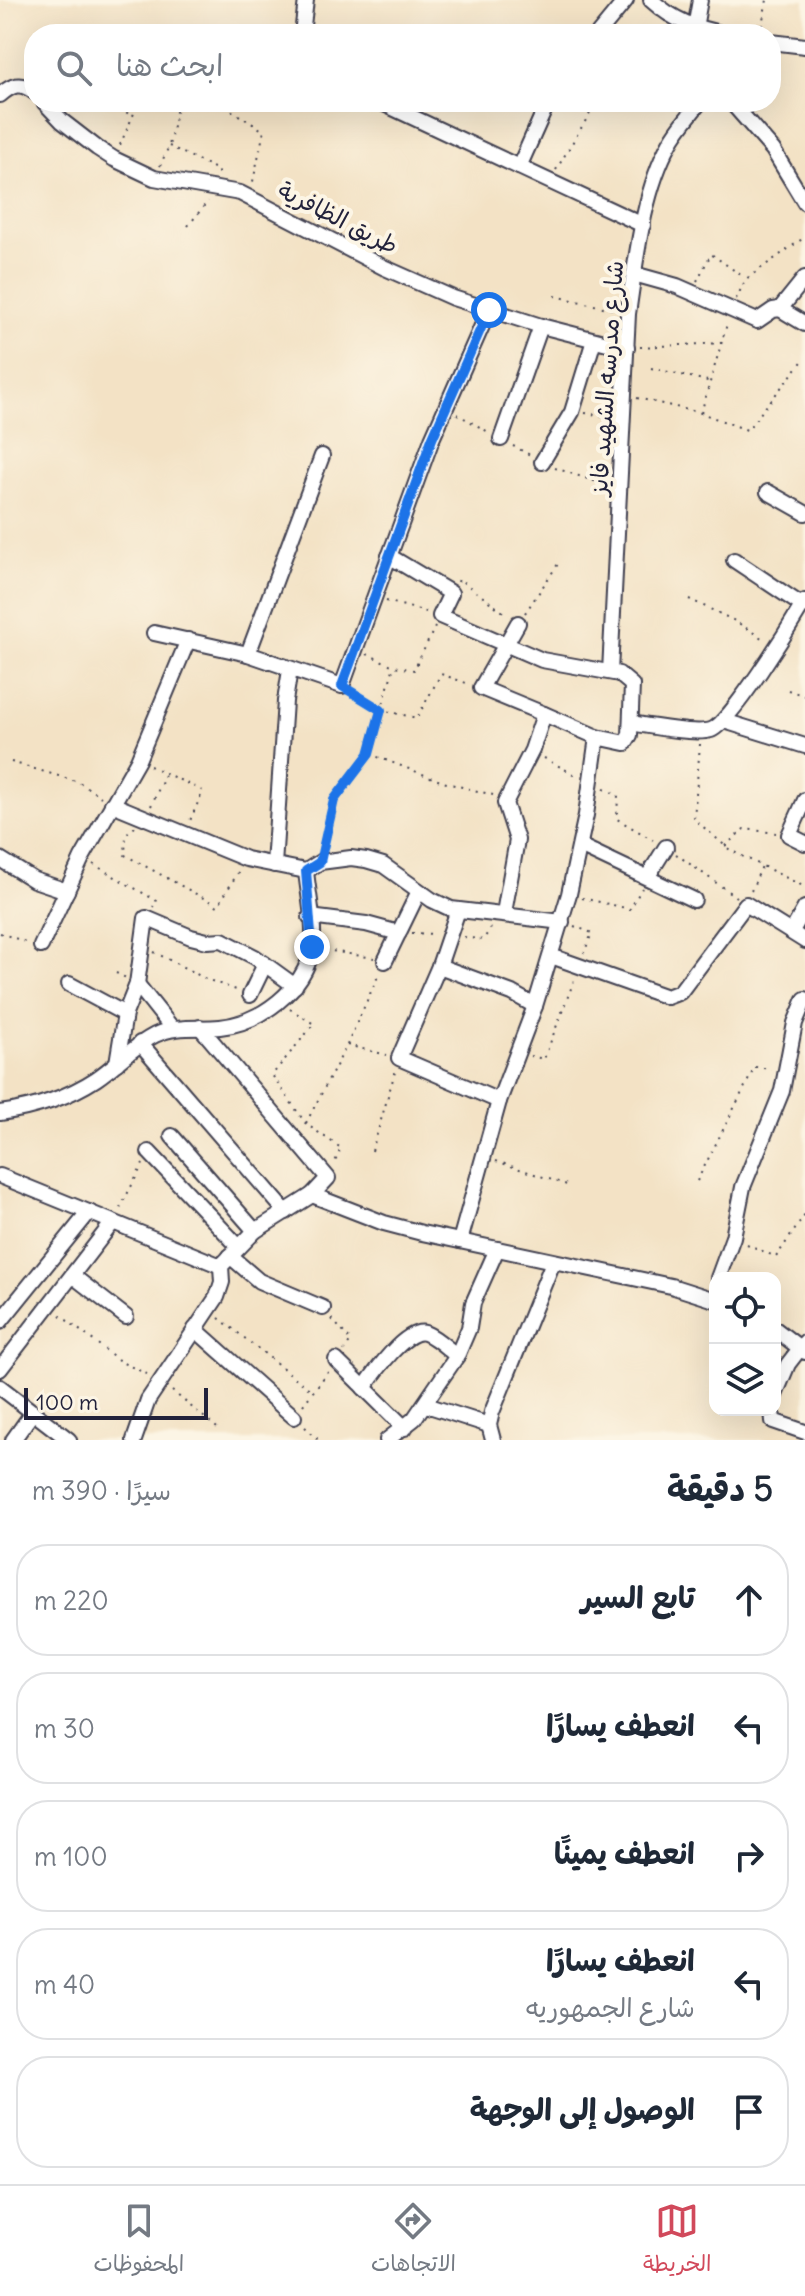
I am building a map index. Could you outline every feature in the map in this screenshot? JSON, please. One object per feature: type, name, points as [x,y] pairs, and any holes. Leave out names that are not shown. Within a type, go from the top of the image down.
[{"type":"street","points":[[303,24],[306,0]]},
{"type":"street","points":[[606,24],[626,0]]},
{"type":"street","points":[[651,0],[688,24]]},
{"type":"street","points":[[696,24],[700,0]]},
{"type":"street","points":[[664,11],[672,24]]},
{"type":"street","points":[[781,43],[805,46]]},
{"type":"street","points":[[0,95],[15,85],[24,85]]},
{"type":"street","name":"طريق الظافرية","points":[[55,112],[79,135],[114,159],[154,178],[219,188],[250,197],[383,267],[441,293],[541,326],[627,348]]},
{"type":"street","points":[[401,112],[643,225]]},
{"type":"street","points":[[519,167],[544,112]]},
{"type":"street","name":"شارع مدرسه الشهيد فايز","points":[[610,672],[628,314],[643,225],[661,162],[670,142],[692,112]]},
{"type":"street","points":[[740,112],[773,150],[805,203]]},
{"type":"street","points":[[634,274],[691,292],[757,321],[780,309],[805,324]]},
{"type":"street","points":[[780,309],[805,278]]},
{"type":"street","points":[[154,633],[248,654],[342,686],[446,408],[489,310]]},
{"type":"street","points":[[501,439],[541,326]]},
{"type":"street","points":[[542,462],[572,412],[594,340]]},
{"type":"street","points":[[248,654],[322,456]]},
{"type":"street","points":[[768,492],[805,513]]},
{"type":"street","points":[[389,556],[451,593],[440,616],[506,644],[542,660],[610,672],[626,678],[632,685],[629,740],[625,743],[597,737],[481,688],[506,644],[518,623]]},
{"type":"street","points":[[631,723],[701,732],[718,727],[804,604],[734,560]]},
{"type":"street","points":[[41,946],[82,858],[138,760],[188,640]]},
{"type":"street","points":[[274,865],[285,701],[290,670]]},
{"type":"street","points":[[504,913],[517,840],[506,808],[507,799],[532,750],[544,714]]},
{"type":"street","points":[[724,721],[805,746]]},
{"type":"street","points":[[460,1241],[499,1101],[535,1006],[562,922],[580,846],[597,737]]},
{"type":"street","points":[[805,800],[802,818],[789,835],[805,843]]},
{"type":"street","points":[[112,804],[246,859],[306,871],[320,862],[351,858],[366,860],[383,865],[432,900],[458,910],[562,922]]},
{"type":"street","points":[[580,846],[694,900]]},
{"type":"street","points":[[648,876],[666,847]]},
{"type":"street","points":[[0,859],[34,880],[67,891]]},
{"type":"street","points":[[0,1113],[24,1110],[61,1097],[96,1079],[140,1043],[172,1028],[222,1027],[242,1022],[278,1001],[295,986],[306,968],[312,947],[306,871]]},
{"type":"street","points":[[385,961],[419,891]]},
{"type":"street","points":[[551,956],[663,996],[680,992],[746,904],[805,941]]},
{"type":"street","points":[[792,931],[805,908]]},
{"type":"street","points":[[458,910],[439,966],[399,1058],[499,1101]]},
{"type":"street","points":[[310,917],[366,924],[399,933]]},
{"type":"street","points":[[117,1063],[125,1014],[137,984],[146,918],[191,937],[207,941],[222,940],[265,964],[295,986]]},
{"type":"street","points":[[250,995],[265,964]]},
{"type":"street","points":[[439,966],[512,993],[535,1006]]},
{"type":"street","points":[[69,984],[125,1014]]},
{"type":"street","points":[[137,984],[172,1028]]},
{"type":"street","points":[[720,1272],[733,1237],[743,1187],[775,1113],[788,1070],[795,1023],[805,999]]},
{"type":"street","points":[[134,1440],[142,1414],[160,1381],[217,1297],[230,1256],[255,1231],[312,1195],[328,1178],[200,1027]]},
{"type":"street","points":[[140,1043],[286,1212]]},
{"type":"street","points":[[172,1136],[255,1231]]},
{"type":"street","points":[[149,1152],[230,1256],[259,1281],[323,1308]]},
{"type":"street","points":[[0,1176],[113,1222],[230,1256]]},
{"type":"street","points":[[312,1195],[384,1223],[709,1294]]},
{"type":"street","points":[[0,1322],[89,1212]]},
{"type":"street","points":[[0,1369],[113,1222]]},
{"type":"street","points":[[387,1440],[405,1428],[426,1405],[457,1356],[469,1328],[473,1303],[497,1249]]},
{"type":"street","points":[[426,1405],[491,1433],[492,1412],[553,1262]]},
{"type":"street","points":[[73,1276],[126,1317]]},
{"type":"street","points":[[195,1329],[294,1417]]},
{"type":"street","points":[[364,1388],[387,1357],[421,1332],[457,1356]]},
{"type":"street","points":[[781,1333],[803,1347],[788,1364],[781,1381]]},
{"type":"street","points":[[336,1360],[405,1428]]},
{"type":"street","points":[[0,1387],[69,1440]]},
{"type":"street","points":[[13,1440],[33,1412]]},
{"type":"street","points":[[773,1416],[773,1421],[805,1432]]},
{"type":"path","points":[[762,24],[767,0]]},
{"type":"path","points":[[126,112],[132,117]]},
{"type":"path","points":[[114,159],[134,112]]},
{"type":"path","points":[[154,178],[169,146],[176,112]]},
{"type":"path","points":[[234,112],[264,131],[250,197]]},
{"type":"path","points":[[549,181],[591,112]]},
{"type":"path","points":[[169,146],[218,170],[219,188],[188,226]]},
{"type":"path","points":[[701,413],[731,310],[746,279],[805,237]]},
{"type":"path","points":[[691,292],[711,254],[746,279]]},
{"type":"path","points":[[555,296],[628,314]]},
{"type":"path","points":[[627,348],[723,343]]},
{"type":"path","points":[[624,395],[701,413],[747,430],[805,358]]},
{"type":"path","points":[[651,368],[712,382]]},
{"type":"path","points":[[446,408],[542,462],[620,489]]},
{"type":"path","points":[[572,412],[623,418]]},
{"type":"path","points":[[451,593],[459,579],[518,623],[558,564]]},
{"type":"path","points":[[356,649],[394,666],[414,670],[440,616],[374,597]]},
{"type":"path","points":[[689,599],[735,621],[776,648]]},
{"type":"path","points":[[320,862],[334,800],[369,754],[394,666]]},
{"type":"path","points":[[342,686],[381,710],[417,718],[441,674],[481,688]]},
{"type":"path","points":[[788,690],[805,696]]},
{"type":"path","points":[[701,732],[694,819],[725,846],[805,887]]},
{"type":"path","points":[[532,750],[591,785],[618,795],[617,819],[666,847],[746,904],[762,866]]},
{"type":"path","points":[[369,754],[443,782],[507,799]]},
{"type":"path","points":[[138,760],[203,791],[185,833]]},
{"type":"path","points":[[11,762],[79,782],[112,804]]},
{"type":"path","points":[[165,775],[145,818],[126,834],[125,855],[218,906],[246,859]]},
{"type":"path","points":[[725,846],[744,829],[789,835]]},
{"type":"path","points":[[82,858],[157,901],[146,918]]},
{"type":"path","points":[[569,894],[630,909],[648,876]]},
{"type":"path","points":[[399,933],[450,934],[483,940],[504,913]]},
{"type":"path","points":[[517,1053],[544,1059],[592,933],[562,922]]},
{"type":"path","points":[[0,933],[41,946]]},
{"type":"path","points":[[141,946],[206,979],[250,995]]},
{"type":"path","points":[[306,1124],[347,1045],[385,961],[312,947]]},
{"type":"path","points":[[278,1001],[314,1024],[272,1075],[306,1124],[341,1148],[328,1178]]},
{"type":"path","points":[[347,1045],[399,1058],[372,1151]]},
{"type":"path","points":[[697,1181],[755,1067],[788,1070]]},
{"type":"path","points":[[113,1222],[149,1152]]},
{"type":"path","points":[[482,1156],[567,1185]]},
{"type":"path","points":[[733,1237],[776,1257],[805,1215]]},
{"type":"path","points":[[50,1307],[121,1362],[160,1381],[221,1431]]},
{"type":"path","points":[[316,1440],[294,1417],[351,1341],[323,1308]]},
{"type":"path","points":[[209,1309],[313,1392]]},
{"type":"route","points":[[312,947],[306,871],[320,862],[334,800],[369,754],[381,710],[342,686],[432,439],[489,310]]}]
